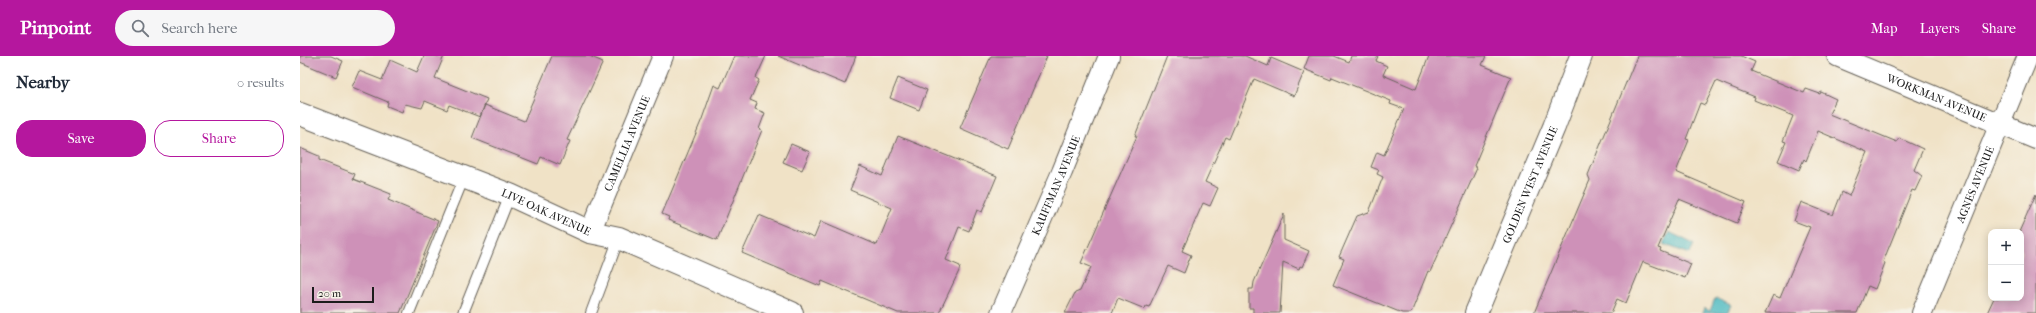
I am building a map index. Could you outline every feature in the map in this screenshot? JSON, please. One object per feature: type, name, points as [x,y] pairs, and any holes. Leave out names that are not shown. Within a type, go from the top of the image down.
[{"type":"street","name":"CAMELLIA AVENUE","points":[[590,232],[664,56]]},
{"type":"street","name":"KAUFFMAN AVENUE","points":[[1001,313],[1062,172],[1109,56]]},
{"type":"street","name":"GOLDEN WEST AVENUE","points":[[1476,313],[1554,127],[1581,56]]},
{"type":"street","name":"WORKMAN AVENUE","points":[[1837,56],[2036,139]]},
{"type":"street","name":"AGNES AVENUE","points":[[1922,313],[2028,56]]},
{"type":"street","name":"LIVE OAK AVENUE","points":[[300,114],[510,195],[590,232],[619,238],[792,313]]},
{"type":"lane","points":[[409,313],[464,177]]},
{"type":"lane","points":[[463,313],[510,195]]},
{"type":"lane","points":[[591,313],[619,238]]},
{"type":"water","points":[[1669,232],[1694,244],[1690,254],[1663,244]]},
{"type":"water","points":[[1715,298],[1731,305],[1727,313],[1702,313],[1704,308],[1710,311]]},
{"type":"building","points":[[300,56],[331,56],[343,61],[336,77],[300,62]]},
{"type":"building","points":[[424,56],[444,56],[435,78],[487,99],[480,117],[449,105],[447,110],[425,101],[422,108],[405,104],[402,112],[387,106],[388,102],[352,87],[359,71],[382,80],[390,60],[417,72]]},
{"type":"building","points":[[552,56],[589,56],[603,62],[567,140],[570,141],[560,165],[541,157],[538,164],[472,138],[485,105],[524,121]]},
{"type":"building","points":[[734,56],[766,56],[756,78],[759,80],[750,100],[757,103],[755,109],[765,113],[759,129],[762,130],[717,240],[668,220],[669,217],[662,214],[702,119],[714,85],[720,88]]},
{"type":"building","points":[[778,56],[856,56],[845,84]]},
{"type":"building","points":[[991,56],[1047,56],[1008,149],[960,128]]},
{"type":"building","points":[[1167,56],[1245,56],[1268,66],[1271,58],[1304,72],[1294,96],[1254,79],[1229,139],[1225,137],[1205,182],[1218,188],[1210,206],[1203,203],[1182,251],[1191,255],[1184,273],[1168,266],[1149,307],[1146,306],[1145,309],[1118,298],[1112,313],[1065,313],[1075,293],[1080,291],[1091,267],[1081,263],[1137,136],[1135,136]]},
{"type":"building","points":[[1309,56],[1334,56],[1349,62],[1351,56],[1378,56],[1376,61],[1387,66],[1383,75],[1416,89],[1429,56],[1486,56],[1482,65],[1511,77],[1474,166],[1477,168],[1430,272],[1428,271],[1411,313],[1402,313],[1333,285],[1344,259],[1339,257],[1357,216],[1369,212],[1383,177],[1377,174],[1379,170],[1371,167],[1377,152],[1384,155],[1404,109],[1390,104],[1391,101],[1332,77],[1331,80],[1304,69]]},
{"type":"building","points":[[1637,56],[1741,56],[1755,62],[1751,71],[1804,93],[1806,89],[1820,94],[1821,92],[1836,99],[1829,114],[1897,142],[1899,138],[1923,149],[1914,170],[1922,176],[1915,191],[1912,190],[1883,262],[1885,263],[1875,289],[1868,286],[1857,313],[1765,313],[1773,295],[1780,298],[1810,227],[1794,221],[1801,202],[1833,215],[1842,192],[1849,196],[1867,152],[1818,131],[1806,161],[1804,159],[1799,170],[1778,161],[1786,142],[1783,141],[1793,116],[1754,100],[1755,97],[1716,81],[1705,105],[1700,103],[1686,139],[1689,140],[1676,172],[1746,202],[1737,223],[1679,199],[1658,248],[1661,249],[1660,251],[1691,264],[1685,278],[1643,262],[1626,303],[1617,299],[1611,313],[1534,313],[1590,180],[1588,175]]},
{"type":"building","points":[[898,78],[927,90],[919,110],[890,98]]},
{"type":"building","points":[[898,136],[997,176],[982,212],[977,210],[969,231],[959,227],[946,260],[960,266],[959,271],[939,313],[898,313],[822,281],[820,286],[742,253],[759,215],[814,238],[821,221],[877,245],[892,208],[850,190],[860,166],[882,176]]},
{"type":"building","points":[[791,144],[810,152],[802,170],[783,162]]},
{"type":"building","points":[[300,148],[319,156],[319,160],[355,174],[353,179],[391,194],[388,200],[438,221],[400,313],[300,313]]},
{"type":"building","points":[[2036,194],[2036,313],[1987,313],[1993,301],[2024,301],[2024,229],[2020,229]]},
{"type":"building","points":[[1284,214],[1284,240],[1309,251],[1302,267],[1300,266],[1299,269],[1283,262],[1280,313],[1253,313],[1253,308],[1249,308],[1249,289],[1253,289],[1254,282]]}]
